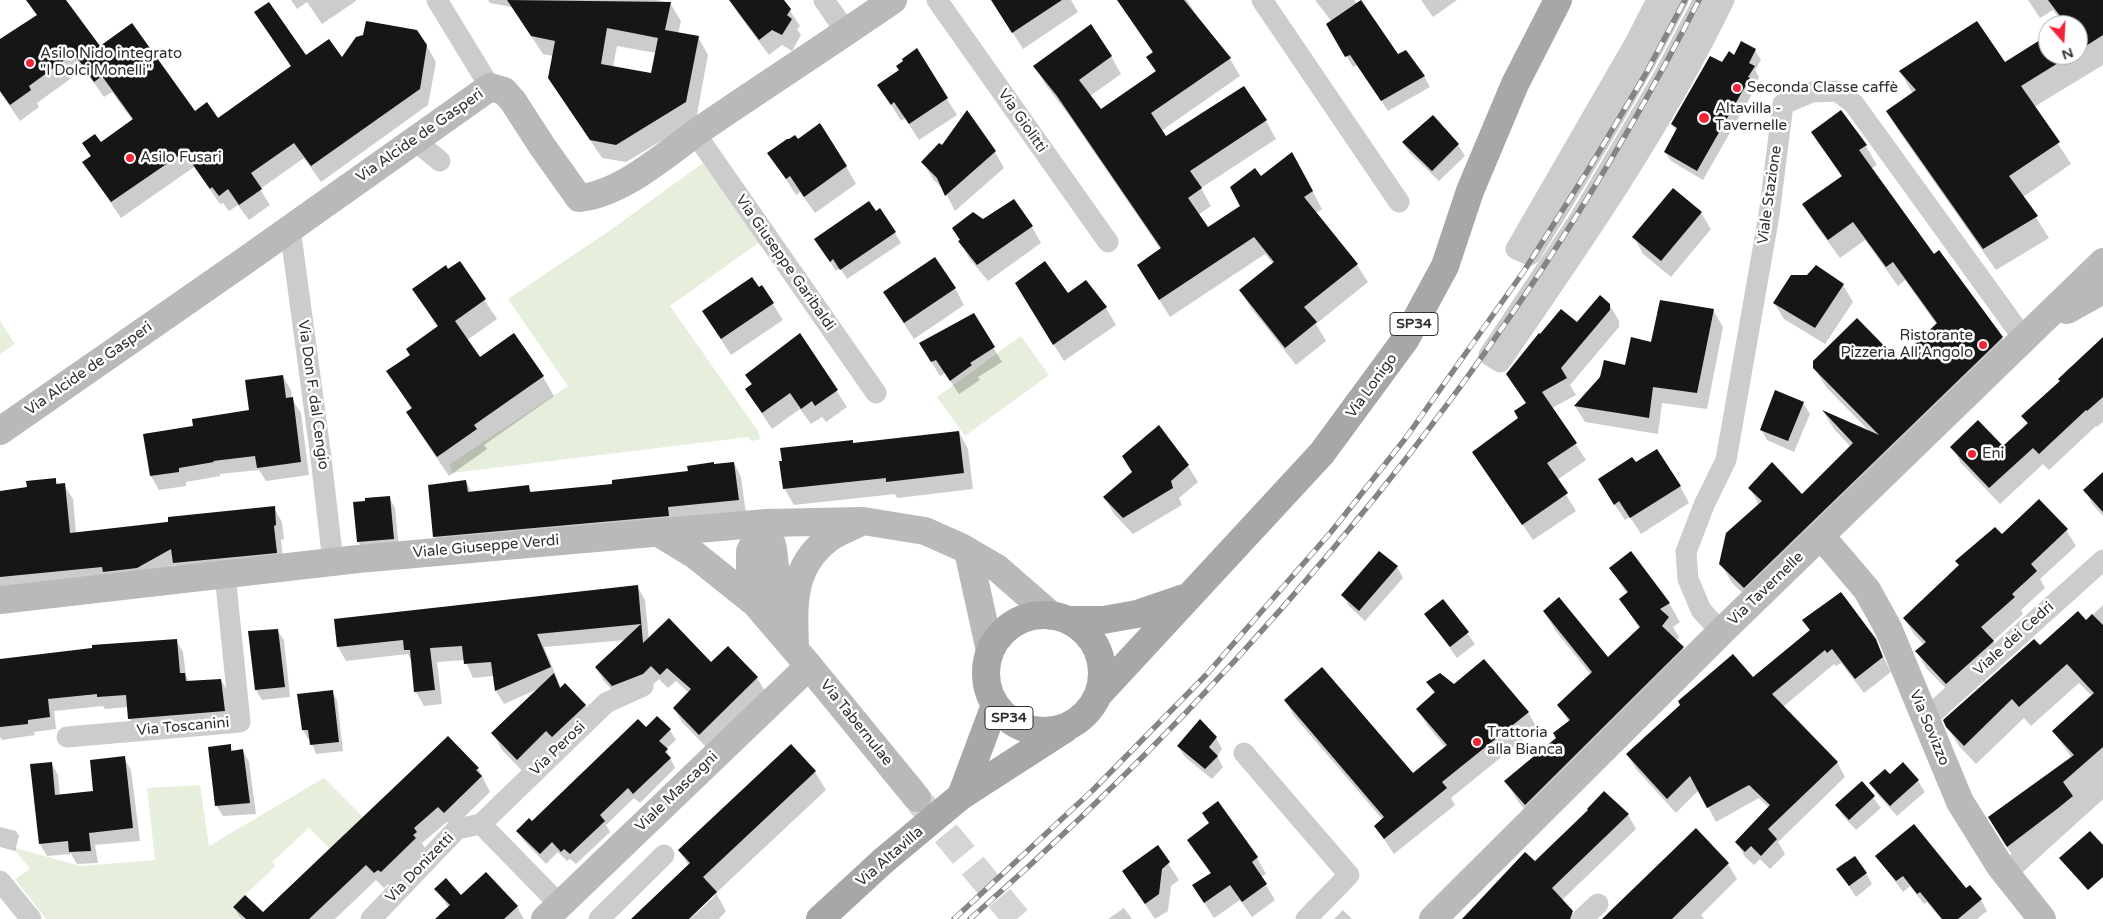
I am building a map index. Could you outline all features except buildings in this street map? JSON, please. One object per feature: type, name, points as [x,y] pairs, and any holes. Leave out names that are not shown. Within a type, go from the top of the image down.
[{"type":"main road","name":"Via Lonigo","points":[[1098,694],[1322,453],[1405,340],[1444,266],[1470,191],[1515,84],[1558,0]]},
{"type":"main road","name":"Via Lonigo","points":[[1060,618],[1103,620],[1137,614],[1188,597]]},
{"type":"main road","name":"SP34","points":[[1036,616],[1060,618],[1081,628],[1091,638],[1098,651],[1102,666],[1102,680],[1092,707],[1082,717],[1070,725],[1052,731],[1032,730],[1013,722],[995,705],[991,696],[987,674],[987,661],[990,651],[998,638],[1008,627],[1036,616]]},
{"type":"main road","name":"Via Altavilla","points":[[961,796],[995,705]]},
{"type":"main road","name":"Via Altavilla","points":[[820,919],[883,861],[961,796],[1070,725]]},
{"type":"street","points":[[437,0],[490,87]]},
{"type":"street","points":[[824,0],[846,32]]},
{"type":"street","name":"Via Alcide de Gasperi","points":[[0,431],[490,87],[504,91],[513,101],[579,198],[593,197],[609,191],[643,170],[893,0]]},
{"type":"street","name":"Via Giolitti","points":[[937,0],[1108,242]]},
{"type":"street","points":[[1262,0],[1399,202]]},
{"type":"street","points":[[1657,0],[1516,248],[1530,255],[1593,154],[1652,52],[1678,0]]},
{"type":"street","points":[[1704,0],[1664,76],[1579,220],[1489,355],[1500,362],[1613,198],[1684,79],[1724,0]]},
{"type":"street","name":"Viale Stazione","points":[[1721,632],[1701,610],[1688,579],[1686,552],[1704,505],[1726,460],[1769,215],[1783,104],[1812,92],[1837,91],[1854,104],[1983,282],[2028,334]]},
{"type":"street","name":"Via Giuseppe Garibaldi","points":[[695,133],[876,393]]},
{"type":"street","points":[[414,140],[440,161]]},
{"type":"street","name":"Via Don F. dal Cengio","points":[[290,228],[322,458],[333,562]]},
{"type":"street","name":"Via Tavernelle","points":[[1433,919],[1721,632],[2103,262]]},
{"type":"street","points":[[2028,334],[2103,290]]},
{"type":"street","points":[[802,657],[795,595],[798,581],[809,556],[829,538],[863,521]]},
{"type":"street","name":"Viale Giuseppe Verdi","points":[[0,600],[333,562],[657,532],[766,523],[863,521],[925,531],[968,551],[997,568],[1060,618]]},
{"type":"street","points":[[755,603],[750,577],[750,551],[766,523]]},
{"type":"street","name":"Via Tabernulae","points":[[766,523],[773,549],[780,610],[802,657]]},
{"type":"street","name":"Via Tabernulae","points":[[657,532],[695,555],[755,603],[802,657],[917,798]]},
{"type":"street","name":"Via Sovizzo","points":[[1821,536],[1867,590],[1888,628],[1960,802],[2006,873],[2042,919]]},
{"type":"street","points":[[968,551],[990,651]]},
{"type":"street","name":"Viale dei Cedri","points":[[1926,719],[2103,560]]},
{"type":"street","name":"Via Toscanini","points":[[67,737],[240,722],[225,574]]},
{"type":"street","name":"Viale Mascagni","points":[[553,912],[802,657]]},
{"type":"street","name":"Via Perosi","points":[[481,824],[606,703],[644,686]]},
{"type":"street","points":[[1244,753],[1349,875],[1306,919]]},
{"type":"street","points":[[2006,873],[2103,785]]},
{"type":"street","points":[[481,824],[553,912]]},
{"type":"street","name":"Via Donizetti","points":[[371,919],[457,830],[481,824]]},
{"type":"street","points":[[599,919],[664,855]]},
{"type":"street","points":[[0,881],[31,919]]},
{"type":"street","points":[[1582,919],[1598,904]]},
{"type":"green space","points":[[703,163],[761,241],[670,306],[758,431],[760,439],[752,441],[748,437],[452,473],[450,464],[568,386],[508,299],[609,231]]},
{"type":"green space","points":[[0,321],[15,344],[0,354]]},
{"type":"green space","points":[[1021,336],[1049,375],[965,436],[937,397]]},
{"type":"green space","points":[[324,778],[364,818],[334,853],[309,828],[272,862],[276,866],[233,906],[241,914],[239,919],[46,919],[15,879],[30,869],[12,847],[80,866],[155,860],[147,788],[200,785],[209,846]]},
{"type":"tunnel","points":[[919,801],[1017,919]]},
{"type":"railway","points":[[954,919],[1093,790],[1206,675],[1331,532],[1405,439],[1524,271],[1645,75],[1685,0]]},
{"type":"railway","points":[[970,919],[1078,820],[1183,716],[1283,607],[1378,494],[1468,377],[1551,255],[1629,129],[1699,0]]},
{"type":"place","name":"Asilo Nido integrato \"I Dolci Monelli\"","points":[[30,63]]},
{"type":"place","name":"Seconda Classe caffè","points":[[1737,88]]},
{"type":"place","name":"Altavilla - Tavernelle","points":[[1704,118]]},
{"type":"place","name":"Asilo Fusari","points":[[130,158]]},
{"type":"place","name":"Ristorante Pizzeria All'Angolo","points":[[1983,345]]},
{"type":"place","name":"Eni","points":[[1972,454]]},
{"type":"place","name":"Trattoria alla Bianca","points":[[1477,742]]}]
